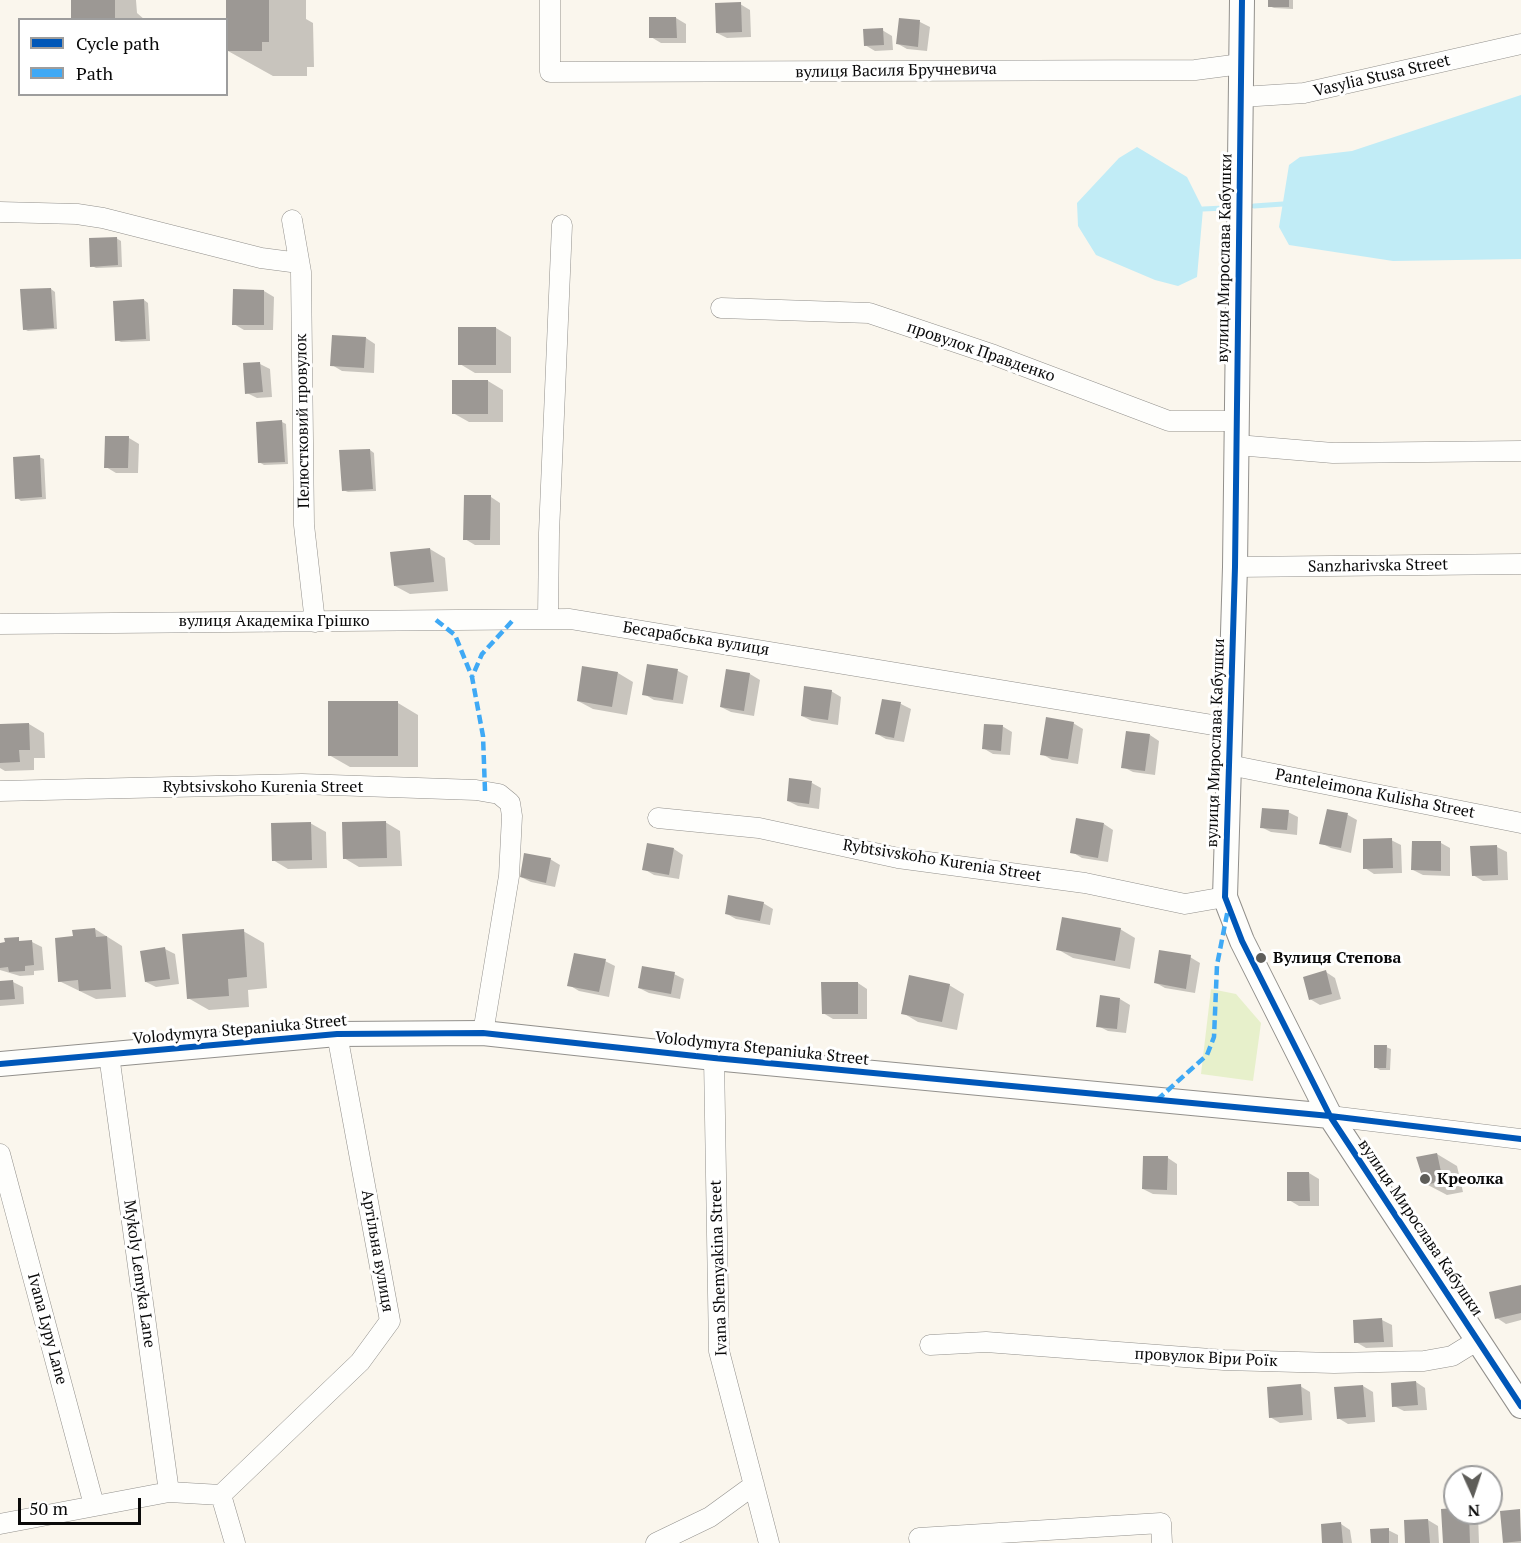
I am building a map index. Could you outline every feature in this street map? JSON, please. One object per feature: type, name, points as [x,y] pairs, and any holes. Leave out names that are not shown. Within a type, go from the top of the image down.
[{"type":"street","name":"вулиця Василя Бручневича","points":[[550,0],[550,72],[1195,70],[1241,64]]},
{"type":"street","name":"вулиця Мирослава Кабушки","points":[[1242,0],[1235,567],[1225,897],[1242,941],[1330,1116],[1521,1406]]},
{"type":"street","name":"Vasylia Stusa Street","points":[[1241,97],[1304,93],[1521,44]]},
{"type":"street","points":[[0,212],[77,214],[261,258],[299,263]]},
{"type":"street","name":"Пелюстковий провулок","points":[[292,220],[299,263],[304,376],[304,525],[315,622]]},
{"type":"street","points":[[549,618],[549,533],[562,225]]},
{"type":"street","name":"провулок Правденко","points":[[721,308],[870,313],[994,355],[1169,421],[1333,453],[1521,451]]},
{"type":"street","name":"Sanzharivska Street","points":[[1235,567],[1521,564]]},
{"type":"street","name":"вулиця Академіка Грішко","points":[[0,624],[549,618]]},
{"type":"street","name":"Бесарабська вулиця","points":[[549,618],[570,619],[1231,728]]},
{"type":"street","name":"Panteleimona Kulisha Street","points":[[1229,765],[1521,823]]},
{"type":"street","name":"Rybtsivskoho Kurenia Street","points":[[0,791],[302,784],[476,790],[499,794],[510,803],[512,816],[509,876],[483,1033]]},
{"type":"street","name":"Rybtsivskoho Kurenia Street","points":[[658,818],[759,828],[898,858],[1085,882],[1185,904],[1225,897]]},
{"type":"street","name":"Volodymyra Stepaniuka Street","points":[[0,1064],[337,1034],[483,1033],[714,1058],[1330,1116],[1519,1144]]},
{"type":"street","name":"Артільна вулиця","points":[[221,1494],[360,1362],[390,1322],[337,1034]]},
{"type":"street","name":"Mykoly Lemyka Lane","points":[[109,1055],[169,1492]]},
{"type":"street","name":"Ivana Shemyakina Street","points":[[714,1058],[719,1350],[769,1543]]},
{"type":"street","name":"Ivana Lypy Lane","points":[[0,1154],[94,1505]]},
{"type":"street","name":"провулок Віри Роїк","points":[[930,1345],[986,1342],[1213,1359],[1334,1363],[1424,1361],[1452,1356],[1478,1340]]},
{"type":"street","points":[[656,1543],[710,1517],[754,1485]]},
{"type":"street","points":[[0,1524],[169,1492],[221,1494],[236,1543]]},
{"type":"street","points":[[919,1538],[1161,1523],[1162,1543]]},
{"type":"green space","points":[[1211,989],[1236,994],[1261,1023],[1253,1081],[1201,1074]]},
{"type":"water","points":[[1521,95],[1521,259],[1393,261],[1289,245],[1279,227],[1289,165],[1300,157],[1352,151]]},
{"type":"water","points":[[1137,147],[1187,177],[1203,209],[1197,277],[1178,286],[1155,280],[1096,255],[1078,226],[1077,203],[1119,158]]},
{"type":"building","points":[[71,0],[115,0],[115,18],[71,18]]},
{"type":"building","points":[[226,0],[269,0],[269,42],[262,42],[262,51],[228,51],[228,18],[226,18]]},
{"type":"building","points":[[1268,0],[1289,0],[1289,7],[1268,7]]},
{"type":"building","points":[[741,2],[742,32],[716,33],[715,3]]},
{"type":"building","points":[[649,17],[676,17],[677,38],[649,38]]},
{"type":"building","points":[[899,18],[920,20],[918,47],[896,44]]},
{"type":"building","points":[[883,28],[884,45],[864,46],[863,29]]},
{"type":"building","points":[[117,237],[118,265],[90,267],[89,238]]},
{"type":"building","points":[[51,288],[54,328],[23,330],[20,289]]},
{"type":"building","points":[[233,289],[264,290],[264,325],[232,325]]},
{"type":"building","points":[[144,299],[146,339],[115,341],[113,301]]},
{"type":"building","points":[[458,327],[496,327],[496,365],[458,365]]},
{"type":"building","points":[[332,335],[366,337],[364,368],[330,366]]},
{"type":"building","points":[[260,362],[263,392],[245,394],[243,363]]},
{"type":"building","points":[[452,380],[488,380],[488,414],[452,414]]},
{"type":"building","points":[[282,420],[285,462],[258,463],[256,422]]},
{"type":"building","points":[[105,436],[129,436],[128,468],[104,468]]},
{"type":"building","points":[[370,449],[373,489],[342,491],[339,450]]},
{"type":"building","points":[[40,455],[42,497],[15,499],[13,457]]},
{"type":"building","points":[[464,495],[491,495],[490,540],[463,540]]},
{"type":"building","points":[[430,548],[434,582],[394,586],[390,552]]},
{"type":"building","points":[[647,664],[678,669],[673,700],[642,695]]},
{"type":"building","points":[[582,666],[618,672],[612,707],[577,701]]},
{"type":"building","points":[[726,669],[750,673],[744,711],[720,707]]},
{"type":"building","points":[[804,686],[832,690],[828,720],[801,716]]},
{"type":"building","points":[[882,699],[901,702],[894,738],[875,734]]},
{"type":"building","points":[[328,701],[398,701],[398,756],[328,756]]},
{"type":"building","points":[[1046,717],[1074,722],[1068,759],[1040,755]]},
{"type":"building","points":[[29,723],[30,750],[19,750],[20,762],[0,763],[0,724]]},
{"type":"building","points":[[984,724],[1003,725],[1001,751],[982,749]]},
{"type":"building","points":[[1126,731],[1150,734],[1145,771],[1121,768]]},
{"type":"building","points":[[789,778],[812,781],[809,804],[787,801]]},
{"type":"building","points":[[1262,808],[1289,810],[1287,830],[1260,828]]},
{"type":"building","points":[[1327,809],[1348,813],[1341,848],[1319,844]]},
{"type":"building","points":[[1076,818],[1104,823],[1098,858],[1070,853]]},
{"type":"building","points":[[386,821],[387,858],[343,859],[342,822]]},
{"type":"building","points":[[311,822],[312,860],[272,861],[271,823]]},
{"type":"building","points":[[1392,838],[1393,868],[1363,869],[1363,839]]},
{"type":"building","points":[[1412,841],[1441,841],[1441,871],[1411,870]]},
{"type":"building","points":[[647,843],[674,848],[669,875],[642,870]]},
{"type":"building","points":[[1497,845],[1498,875],[1472,876],[1470,846]]},
{"type":"building","points":[[524,853],[551,858],[546,883],[520,877]]},
{"type":"building","points":[[728,895],[764,902],[760,921],[725,914]]},
{"type":"building","points":[[1062,917],[1121,928],[1115,961],[1056,950]]},
{"type":"building","points":[[95,928],[96,937],[107,936],[111,989],[79,991],[78,980],[58,982],[55,938],[73,936],[72,930]]},
{"type":"building","points":[[244,929],[247,977],[228,979],[229,996],[187,999],[182,934]]},
{"type":"building","points":[[19,937],[19,941],[32,940],[34,965],[25,966],[25,971],[9,972],[8,967],[0,968],[0,943],[5,942],[4,938]]},
{"type":"building","points":[[165,947],[170,979],[145,982],[140,951]]},
{"type":"building","points":[[1159,950],[1191,955],[1186,989],[1154,983]]},
{"type":"building","points":[[574,953],[606,959],[599,992],[567,986]]},
{"type":"building","points":[[642,966],[675,972],[671,994],[638,988]]},
{"type":"building","points":[[1326,970],[1332,994],[1309,1000],[1303,977]]},
{"type":"building","points":[[909,975],[950,984],[942,1022],[901,1014]]},
{"type":"building","points":[[13,980],[15,999],[0,1000],[0,981]]},
{"type":"building","points":[[821,982],[858,982],[858,1014],[822,1014]]},
{"type":"building","points":[[1100,995],[1120,998],[1117,1029],[1096,1027]]},
{"type":"building","points":[[1374,1045],[1387,1045],[1386,1068],[1374,1068]]},
{"type":"building","points":[[1437,1153],[1443,1181],[1425,1185],[1416,1157]]},
{"type":"building","points":[[1143,1156],[1168,1156],[1167,1190],[1142,1189]]},
{"type":"building","points":[[1287,1172],[1309,1172],[1310,1201],[1287,1201]]},
{"type":"building","points":[[1521,1285],[1521,1313],[1495,1319],[1489,1292]]},
{"type":"building","points":[[1382,1318],[1384,1342],[1354,1343],[1353,1320]]},
{"type":"building","points":[[1416,1381],[1418,1405],[1392,1407],[1391,1383]]},
{"type":"building","points":[[1301,1384],[1303,1415],[1269,1418],[1267,1387]]},
{"type":"building","points":[[1363,1385],[1366,1417],[1337,1419],[1334,1387]]},
{"type":"building","points":[[1441,1509],[1443,1509],[1443,1525],[1469,1525],[1470,1543],[1443,1543]]},
{"type":"building","points":[[1520,1509],[1521,1541],[1503,1543],[1503,1511]]},
{"type":"building","points":[[1428,1519],[1430,1543],[1405,1543],[1404,1520]]},
{"type":"building","points":[[1341,1522],[1343,1543],[1322,1543],[1321,1524]]},
{"type":"building","points":[[1389,1528],[1389,1543],[1371,1543],[1370,1529]]},
{"type":"waterway","points":[[1254,206],[1283,204]]},
{"type":"waterway","points":[[1203,209],[1224,208]]},
{"type":"marked path","points":[[485,791],[483,736],[472,677],[482,654],[514,619]]},
{"type":"marked path","points":[[436,620],[455,635],[472,677]]},
{"type":"marked path","points":[[1157,1100],[1207,1055],[1214,1037],[1217,965],[1228,909]]},
{"type":"cycle path","points":[[1242,0],[1235,567],[1225,897],[1242,941],[1330,1116],[1521,1406]]},
{"type":"cycle path","points":[[0,1064],[337,1034],[483,1033],[714,1058],[1330,1116],[1521,1139]]},
{"type":"place","name":"Вулиця Степова","points":[[1261,958]]},
{"type":"place","name":"Креолка","points":[[1425,1179]]}]
